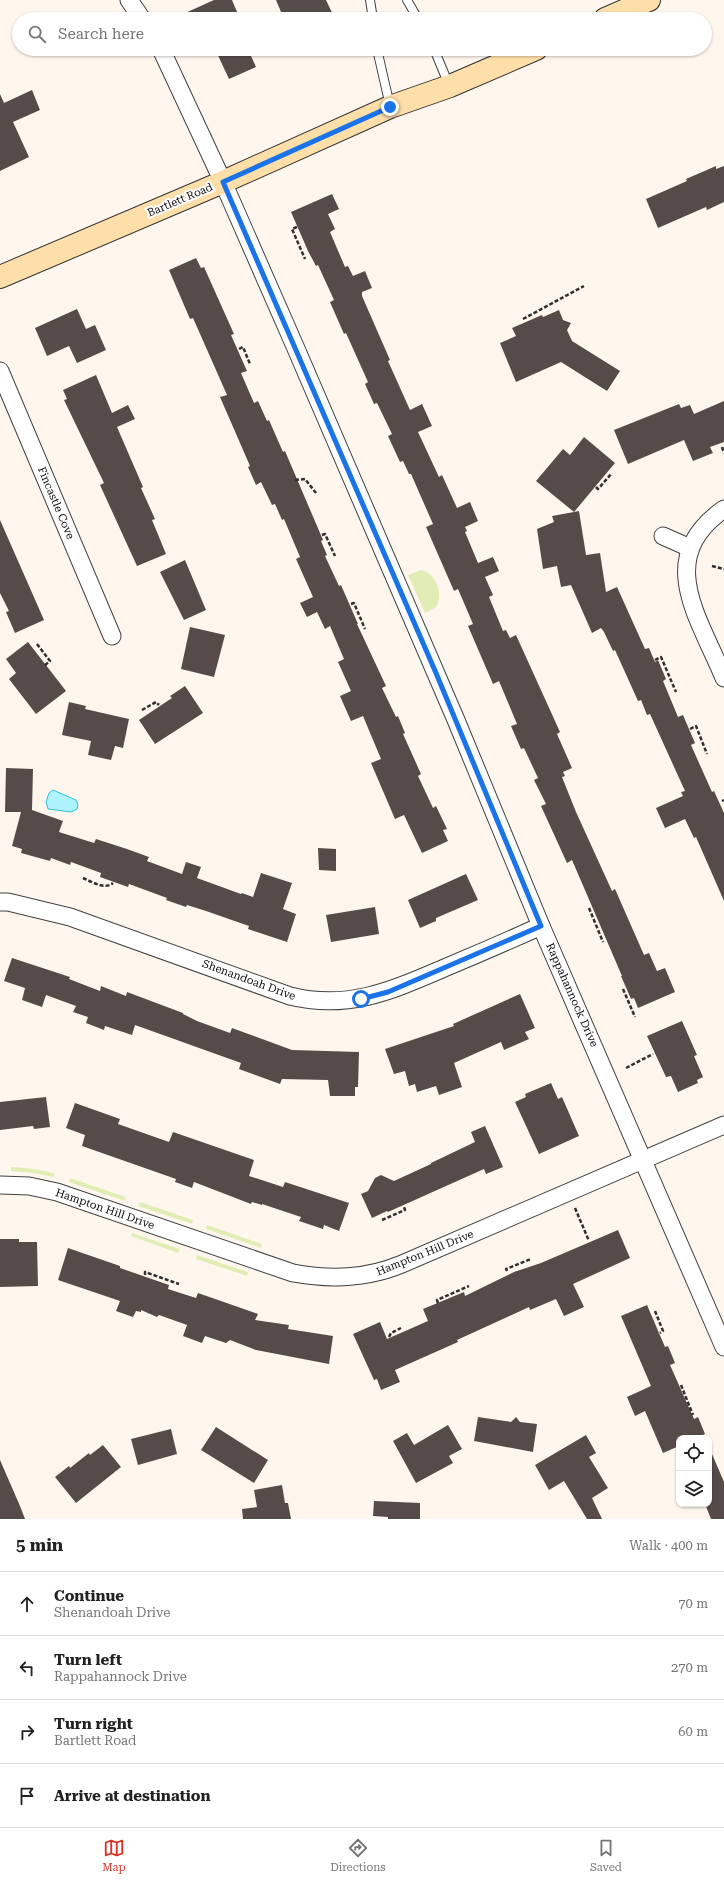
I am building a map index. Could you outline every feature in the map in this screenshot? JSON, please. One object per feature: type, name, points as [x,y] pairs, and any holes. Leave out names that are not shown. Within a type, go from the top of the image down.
[{"type":"main road","points":[[621,12],[649,0]]},
{"type":"main road","name":"Bartlett Road","points":[[0,277],[223,182],[390,107],[450,86],[520,56]]},
{"type":"street","points":[[129,0],[137,12]]},
{"type":"street","name":"Rappahannock Drive","points":[[164,56],[223,182],[447,700],[541,926],[724,1348]]},
{"type":"street","name":"Fincastle Cove","points":[[0,371],[112,636]]},
{"type":"street","points":[[724,509],[706,522],[697,534],[690,548],[686,566],[686,585],[691,600],[724,678]]},
{"type":"street","points":[[663,536],[690,548]]},
{"type":"street","name":"Shenandoah Drive","points":[[0,902],[8,902],[59,914],[290,996],[307,1000],[324,1001],[350,1001],[388,992],[541,926]]},
{"type":"street","name":"Hampton Hill Drive","points":[[0,1185],[29,1186],[57,1192],[293,1273],[330,1278],[345,1278],[370,1275],[392,1268],[724,1125]]},
{"type":"lane","points":[[370,0],[372,12]]},
{"type":"lane","points":[[407,0],[414,12]]},
{"type":"lane","points":[[379,56],[390,107]]},
{"type":"lane","points":[[437,56],[450,86]]},
{"type":"path","points":[[297,227],[292,230],[305,259]]},
{"type":"path","points":[[523,319],[584,286]]},
{"type":"path","points":[[239,349],[243,347],[250,364]]},
{"type":"path","points":[[722,447],[724,453]]},
{"type":"path","points":[[596,487],[598,489],[612,473]]},
{"type":"path","points":[[295,480],[305,479],[316,493]]},
{"type":"path","points":[[322,535],[325,534],[335,556]]},
{"type":"path","points":[[712,566],[724,569]]},
{"type":"path","points":[[351,604],[354,603],[366,629]]},
{"type":"path","points":[[37,644],[50,661],[44,666]]},
{"type":"path","points":[[655,660],[661,657],[664,668],[676,692]]},
{"type":"path","points":[[142,710],[156,702],[159,706]]},
{"type":"path","points":[[690,729],[696,726],[707,754]]},
{"type":"path","points":[[83,878],[103,886],[110,886],[113,883]]},
{"type":"path","points":[[589,908],[603,942]]},
{"type":"path","points":[[623,989],[635,1017]]},
{"type":"path","points":[[626,1068],[653,1054]]},
{"type":"path","points":[[574,1206],[589,1241]]},
{"type":"path","points":[[382,1220],[406,1210],[404,1207]]},
{"type":"path","points":[[507,1271],[506,1269],[531,1259]]},
{"type":"path","points":[[145,1275],[145,1272],[179,1284]]},
{"type":"path","points":[[438,1303],[437,1300],[469,1286]]},
{"type":"path","points":[[655,1311],[663,1331],[660,1333]]},
{"type":"path","points":[[390,1337],[391,1333],[401,1328]]},
{"type":"path","points":[[681,1385],[693,1415]]},
{"type":"green space","points":[[421,570],[431,575],[439,590],[436,607],[425,613],[408,575]]},
{"type":"green space","points":[[11,1167],[55,1173],[53,1177],[34,1173],[11,1171]]},
{"type":"green space","points":[[70,1178],[126,1197],[125,1201],[69,1182]]},
{"type":"green space","points":[[140,1202],[193,1220],[192,1224],[138,1206]]},
{"type":"green space","points":[[207,1225],[262,1244],[261,1248],[206,1229]]},
{"type":"green space","points":[[132,1233],[180,1249],[178,1253],[131,1236]]},
{"type":"green space","points":[[197,1255],[248,1272],[247,1276],[196,1259]]},
{"type":"water","points":[[53,790],[76,800],[78,805],[77,809],[71,812],[48,809],[46,802],[49,793]]},
{"type":"building","points":[[214,0],[232,0],[237,12],[187,12]]},
{"type":"building","points":[[276,0],[326,0],[332,12],[281,12]]},
{"type":"building","points":[[218,56],[251,56],[256,67],[229,79]]},
{"type":"building","points":[[32,90],[40,110],[13,122],[29,157],[0,171],[0,94],[4,103]]},
{"type":"building","points":[[716,166],[716,169],[724,166],[724,202],[707,210],[706,207],[658,228],[646,199],[687,181],[686,179]]},
{"type":"building","points":[[332,194],[339,209],[328,214],[335,229],[330,232],[345,267],[348,266],[353,276],[365,271],[372,288],[362,292],[362,296],[390,360],[388,361],[410,410],[422,404],[432,426],[418,432],[439,477],[442,475],[457,508],[470,502],[478,521],[465,527],[467,531],[465,532],[478,563],[493,557],[499,571],[485,577],[493,595],[489,597],[503,631],[506,630],[510,638],[516,635],[560,732],[557,734],[572,768],[563,772],[565,776],[562,777],[576,812],[612,891],[615,889],[644,955],[649,953],[657,971],[665,968],[675,992],[638,1008],[634,998],[631,999],[572,860],[567,863],[541,806],[546,804],[534,780],[538,778],[524,748],[521,749],[511,726],[517,724],[499,681],[493,684],[468,626],[473,624],[458,589],[454,591],[426,527],[433,524],[411,474],[409,474],[403,461],[400,462],[388,436],[392,434],[377,403],[374,404],[365,384],[368,382],[330,302],[334,300],[318,265],[316,266],[308,251],[291,212]]},
{"type":"building","points":[[196,258],[201,268],[204,267],[234,334],[231,335],[247,371],[241,373],[254,403],[258,401],[267,421],[269,420],[283,452],[285,451],[323,540],[321,541],[327,555],[325,556],[339,586],[341,585],[357,624],[386,686],[382,688],[396,717],[398,716],[405,733],[403,734],[421,774],[418,776],[433,808],[436,806],[447,829],[443,830],[448,841],[422,853],[404,815],[395,819],[371,763],[381,759],[363,716],[351,721],[340,696],[351,691],[338,662],[344,659],[330,626],[325,629],[317,612],[307,617],[300,603],[313,597],[296,559],[300,557],[284,519],[282,520],[275,504],[272,505],[261,482],[256,485],[248,467],[250,466],[220,397],[227,395],[193,318],[190,319],[169,270]]},
{"type":"building","points":[[77,309],[86,329],[95,325],[106,350],[77,363],[69,346],[47,356],[35,328]]},
{"type":"building","points":[[559,310],[563,320],[571,323],[567,330],[572,341],[620,371],[607,391],[561,362],[516,382],[500,343],[516,336],[512,328],[542,315],[543,317]]},
{"type":"building","points":[[96,375],[112,413],[128,405],[135,419],[117,427],[143,487],[141,488],[155,519],[152,520],[166,554],[137,566],[100,485],[104,483],[64,400],[67,399],[63,390]]},
{"type":"building","points":[[724,401],[724,442],[710,447],[713,453],[693,461],[684,440],[628,464],[614,430],[679,404],[681,408],[690,405],[694,414]]},
{"type":"building","points":[[584,437],[615,463],[574,512],[536,481],[563,449],[570,455]]},
{"type":"building","points":[[579,511],[586,555],[600,553],[606,592],[617,587],[645,649],[649,648],[655,662],[658,660],[666,679],[663,681],[678,717],[683,715],[695,743],[691,745],[712,792],[714,791],[724,813],[724,901],[696,837],[694,838],[685,819],[665,828],[656,808],[683,796],[681,792],[685,791],[650,714],[647,715],[641,700],[638,701],[615,650],[613,651],[604,632],[601,628],[592,633],[571,585],[561,587],[557,566],[543,569],[537,529],[554,522],[552,516]]},
{"type":"building","points":[[0,520],[44,620],[15,633],[6,612],[9,611],[0,593]]},
{"type":"building","points":[[185,560],[206,610],[184,620],[160,572]]},
{"type":"building","points":[[190,627],[225,635],[214,677],[181,669]]},
{"type":"building","points":[[28,642],[66,691],[36,714],[9,679],[16,673],[6,659]]},
{"type":"building","points":[[185,686],[203,713],[155,744],[139,720],[172,698],[170,696]]},
{"type":"building","points":[[69,702],[86,706],[85,709],[129,719],[123,748],[115,746],[111,760],[88,755],[91,741],[62,735]]},
{"type":"building","points":[[6,768],[33,769],[32,810],[63,821],[59,832],[94,843],[96,839],[127,849],[149,857],[147,861],[182,874],[186,862],[201,867],[197,878],[253,897],[261,873],[292,883],[283,909],[296,914],[287,942],[248,929],[249,926],[206,911],[187,905],[186,907],[166,900],[167,898],[129,884],[128,887],[100,877],[101,873],[71,862],[70,865],[51,858],[50,861],[21,853],[22,849],[12,846],[21,812],[5,812]]},
{"type":"building","points":[[318,848],[336,849],[336,871],[319,870]]},
{"type":"building","points":[[466,874],[478,900],[436,918],[436,921],[420,928],[408,900]]},
{"type":"building","points":[[375,907],[379,934],[331,942],[326,915]]},
{"type":"building","points":[[12,958],[70,977],[69,979],[100,991],[101,986],[126,996],[127,992],[230,1033],[232,1028],[292,1050],[359,1052],[358,1087],[355,1087],[355,1096],[330,1096],[328,1080],[282,1079],[280,1084],[239,1069],[241,1063],[135,1025],[132,1035],[105,1026],[104,1030],[86,1023],[88,1017],[73,1012],[76,1006],[46,995],[42,1007],[22,1000],[25,988],[4,981]]},
{"type":"building","points":[[520,994],[535,1028],[525,1032],[529,1039],[504,1050],[501,1042],[454,1063],[462,1087],[439,1095],[436,1086],[417,1092],[415,1084],[409,1086],[405,1071],[394,1074],[385,1049],[454,1026],[453,1024]]},
{"type":"building","points":[[682,1021],[697,1055],[694,1056],[703,1077],[697,1080],[698,1083],[678,1092],[671,1076],[666,1077],[647,1036]]},
{"type":"building","points":[[551,1083],[558,1099],[562,1097],[579,1136],[539,1154],[515,1102],[526,1097],[525,1094]]},
{"type":"building","points":[[46,1097],[50,1127],[34,1129],[33,1126],[0,1130],[0,1102]]},
{"type":"building","points":[[75,1103],[120,1119],[118,1124],[169,1142],[173,1132],[254,1160],[249,1176],[283,1187],[285,1182],[349,1203],[339,1231],[324,1225],[323,1229],[299,1221],[301,1217],[262,1204],[252,1202],[251,1204],[194,1182],[192,1188],[175,1182],[176,1179],[82,1146],[85,1135],[66,1128]]},
{"type":"building","points":[[485,1126],[503,1167],[486,1174],[484,1169],[372,1218],[361,1194],[368,1191],[375,1178],[381,1175],[394,1181],[431,1164],[475,1142],[471,1132]]},
{"type":"building","points":[[618,1230],[630,1258],[573,1284],[584,1307],[564,1316],[556,1299],[530,1310],[529,1307],[457,1340],[458,1342],[395,1370],[400,1382],[381,1390],[377,1379],[374,1380],[353,1334],[380,1322],[387,1339],[428,1321],[423,1309],[464,1292],[465,1296],[514,1272],[541,1263]]},
{"type":"building","points":[[0,1239],[19,1239],[19,1242],[37,1242],[38,1286],[0,1287]]},
{"type":"building","points":[[68,1248],[169,1285],[168,1289],[196,1298],[198,1293],[258,1314],[255,1320],[289,1325],[288,1329],[333,1336],[329,1364],[256,1350],[230,1340],[226,1343],[205,1336],[202,1343],[183,1336],[187,1325],[159,1315],[157,1317],[141,1310],[141,1312],[136,1311],[133,1317],[116,1311],[120,1301],[58,1280]]},
{"type":"building","points":[[647,1305],[665,1347],[668,1346],[675,1363],[670,1365],[694,1419],[698,1417],[705,1434],[676,1435],[676,1447],[663,1453],[645,1411],[635,1416],[627,1397],[651,1386],[621,1316]]},
{"type":"building","points":[[478,1417],[511,1422],[516,1417],[520,1422],[537,1424],[533,1452],[474,1441]]},
{"type":"building","points":[[448,1425],[462,1449],[449,1456],[453,1463],[416,1483],[393,1441],[407,1433],[414,1445]]},
{"type":"building","points":[[216,1427],[268,1460],[254,1483],[201,1450]]},
{"type":"building","points":[[171,1429],[177,1454],[138,1465],[131,1439]]},
{"type":"building","points":[[586,1435],[596,1453],[589,1457],[608,1488],[592,1498],[602,1519],[587,1519],[564,1481],[549,1490],[535,1465]]},
{"type":"building","points":[[103,1445],[121,1467],[76,1503],[55,1477],[69,1466],[70,1468],[89,1453],[90,1455]]},
{"type":"building","points":[[712,1454],[724,1482],[724,1519],[711,1519],[706,1507],[712,1507]]},
{"type":"building","points":[[0,1460],[20,1506],[25,1519],[0,1519]]},
{"type":"building","points":[[282,1485],[285,1503],[288,1503],[291,1519],[243,1519],[242,1509],[257,1507],[254,1490]]},
{"type":"building","points":[[374,1501],[420,1503],[420,1519],[388,1519],[388,1517],[373,1516]]},
{"type":"route","points":[[361,999],[388,992],[541,926],[436,673],[223,182],[390,107]]}]
